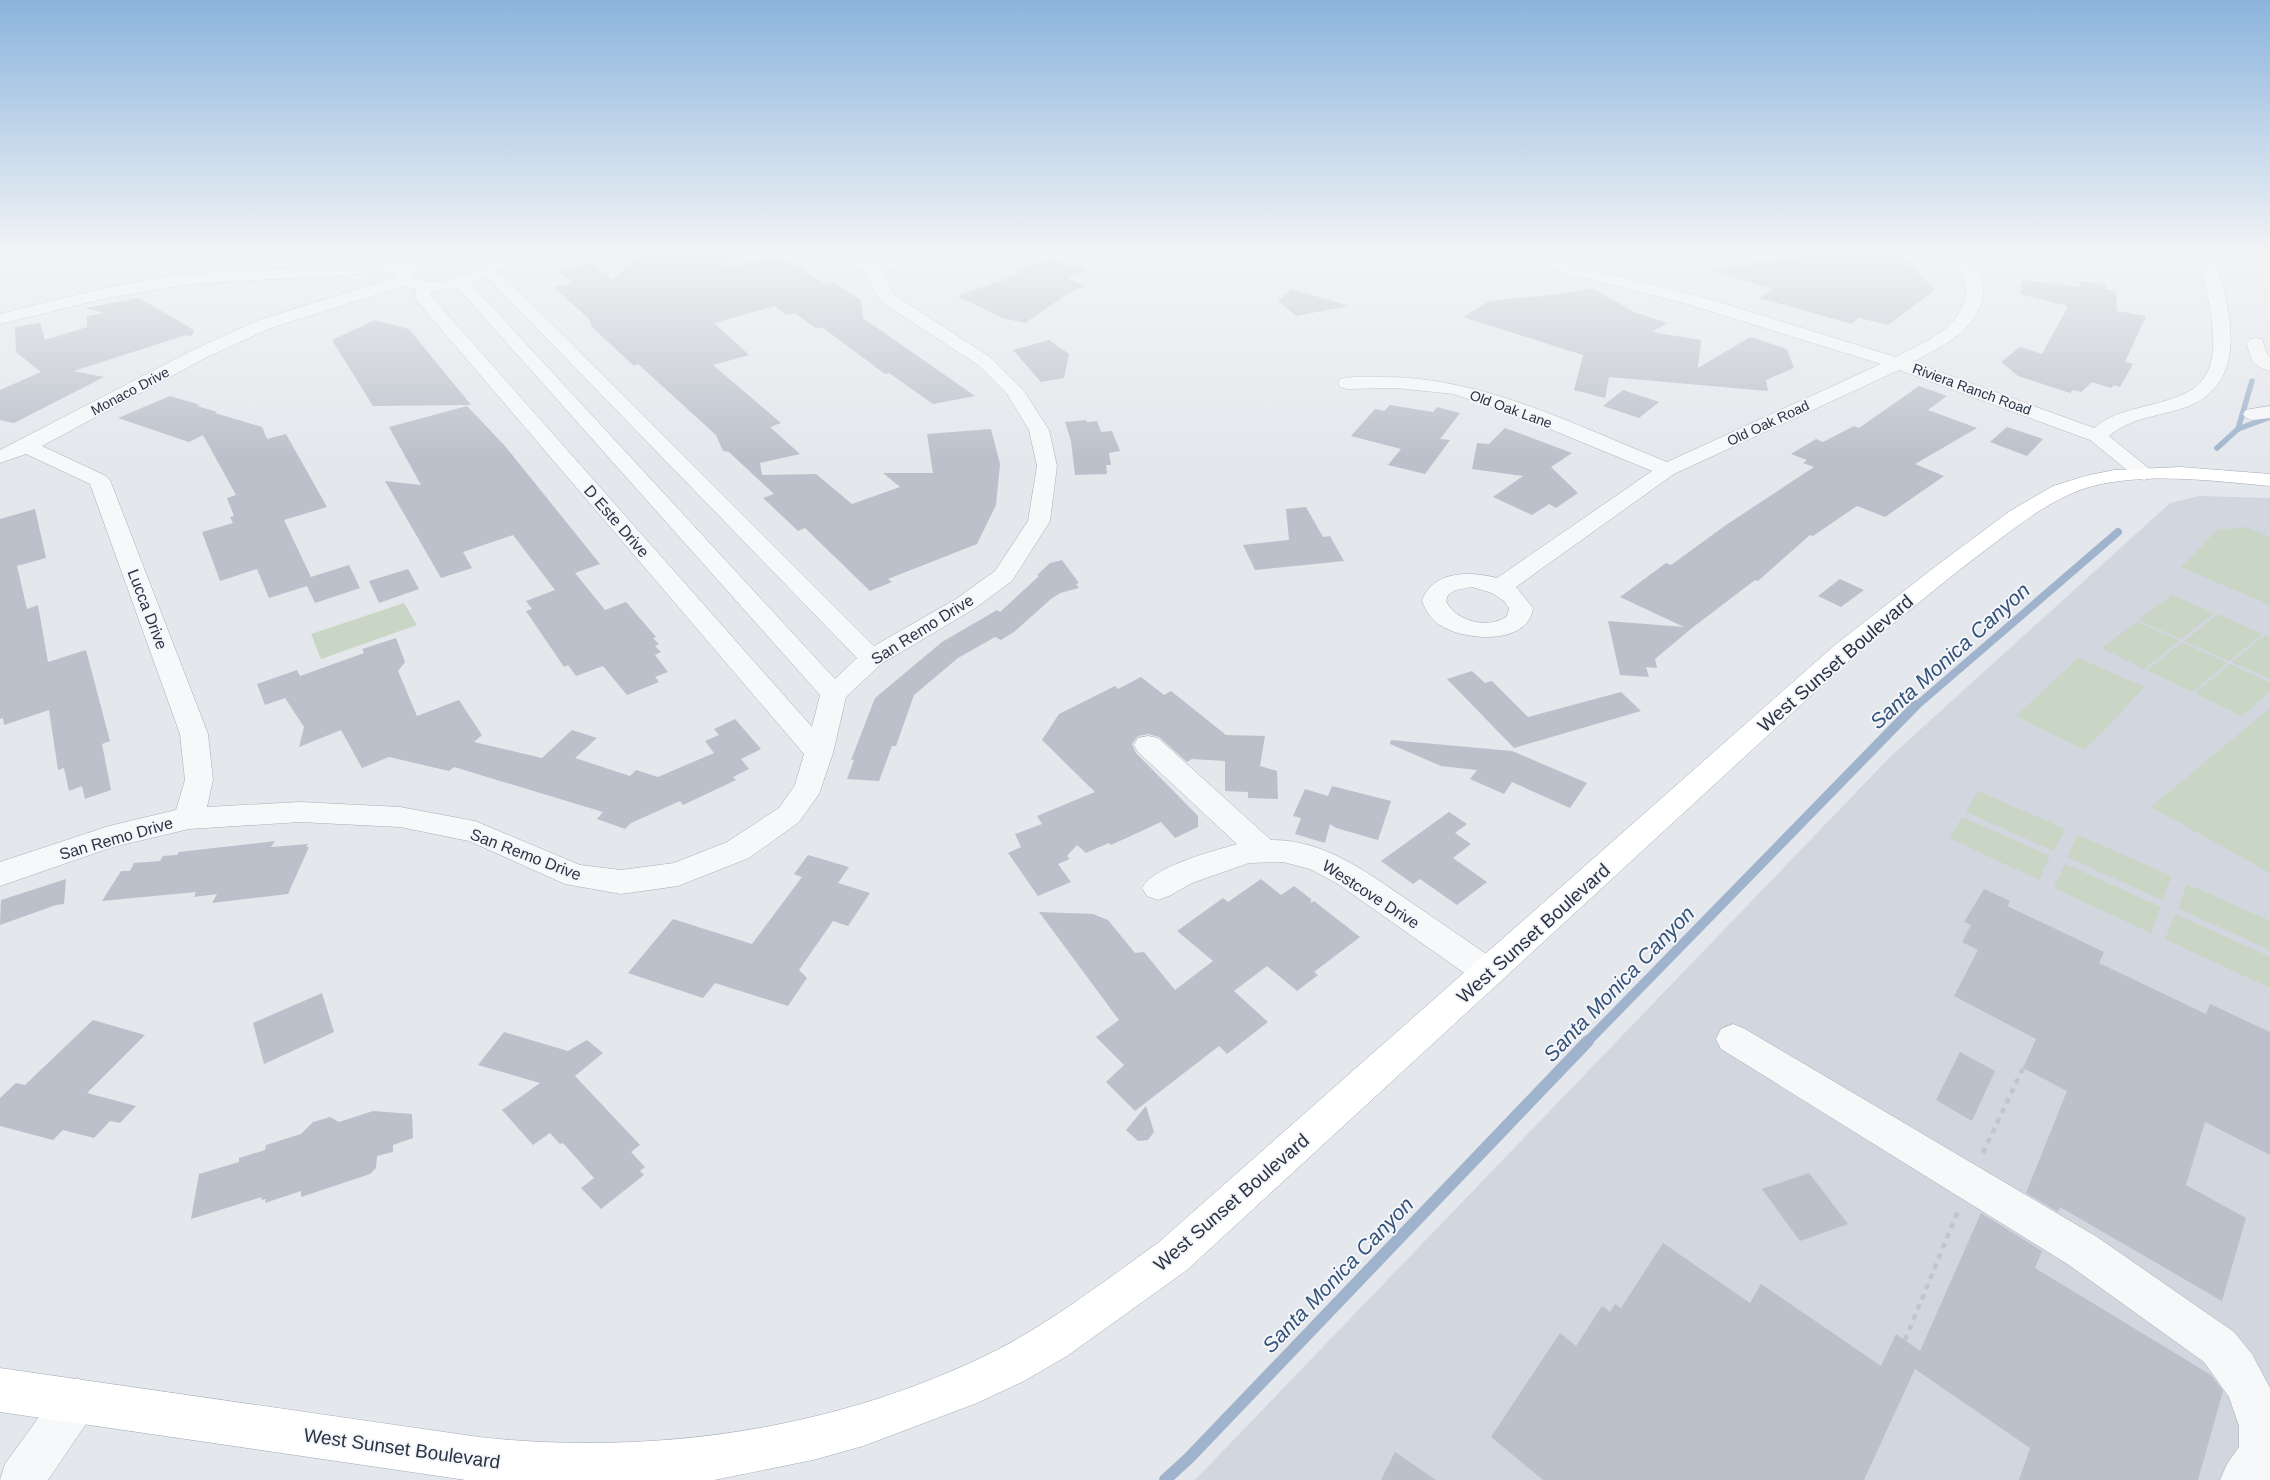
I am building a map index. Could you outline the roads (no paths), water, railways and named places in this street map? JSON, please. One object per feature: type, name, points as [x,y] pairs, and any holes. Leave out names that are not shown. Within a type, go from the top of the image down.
[{"type":"main road","name":"West Sunset Boulevard","points":[[0,1390],[76,1400],[513,1472],[660,1464],[758,1450],[833,1433],[926,1403],[1011,1365],[1088,1317],[1173,1256],[1844,651],[1929,582],[2042,500],[2091,480],[2144,474],[2270,480]]},
{"type":"street","name":"Monaco Drive","points":[[0,457],[26,446],[199,354],[274,321]]},
{"type":"street","name":"D Este Drive","points":[[444,321],[819,753]]},
{"type":"street","points":[[496,321],[834,694]]},
{"type":"street","points":[[540,321],[872,658]]},
{"type":"street","name":"San Remo Drive","points":[[0,874],[109,837],[189,818],[300,812],[400,817],[475,832],[576,876],[621,882],[678,874],[738,850],[789,815],[809,787],[834,694],[872,658],[965,604],[1004,576],[1039,521],[1047,466],[1038,430],[1014,390],[984,362],[922,321]]},
{"type":"street","name":"Riviera Ranch Road","points":[[1762,321],[1898,363],[2097,436],[2144,474]]},
{"type":"street","name":"Old Oak Road","points":[[1500,587],[1667,470],[1898,363],[1950,334],[1964,321]]},
{"type":"street","points":[[2097,436],[2115,422],[2196,396],[2209,387],[2216,377],[2222,330],[2220,321]]},
{"type":"street","points":[[2256,343],[2259,358],[2270,365]]},
{"type":"street","name":"Old Oak Lane","points":[[1347,382],[1396,382],[1457,389],[1532,415],[1667,470]]},
{"type":"street","name":"Lucca Drive","points":[[26,446],[99,480],[194,734],[199,780],[189,818]]},
{"type":"street","points":[[1148,745],[1265,852]]},
{"type":"street","name":"Westcove Drive","points":[[1158,888],[1181,875],[1247,852],[1283,851],[1318,860],[1349,876],[1489,973]]},
{"type":"street","points":[[1733,1039],[2083,1251],[2219,1347],[2234,1362],[2245,1379],[2253,1395],[2263,1428],[2260,1454],[2243,1480]]},
{"type":"street","points":[[21,1480],[76,1400]]},
{"type":"waterway","points":[[2238,429],[2252,381]]},
{"type":"waterway","points":[[2238,429],[2270,417]]},
{"type":"waterway","name":"Santa Monica Canyon","points":[[2217,448],[2238,429]]},
{"type":"waterway","name":"Santa Monica Canyon","points":[[1915,707],[2118,532]]},
{"type":"waterway","name":"Santa Monica Canyon","points":[[1587,1042],[1916,705]]},
{"type":"waterway","name":"Santa Monica Canyon","points":[[1165,1480],[1189,1458],[1588,1041]]}]
